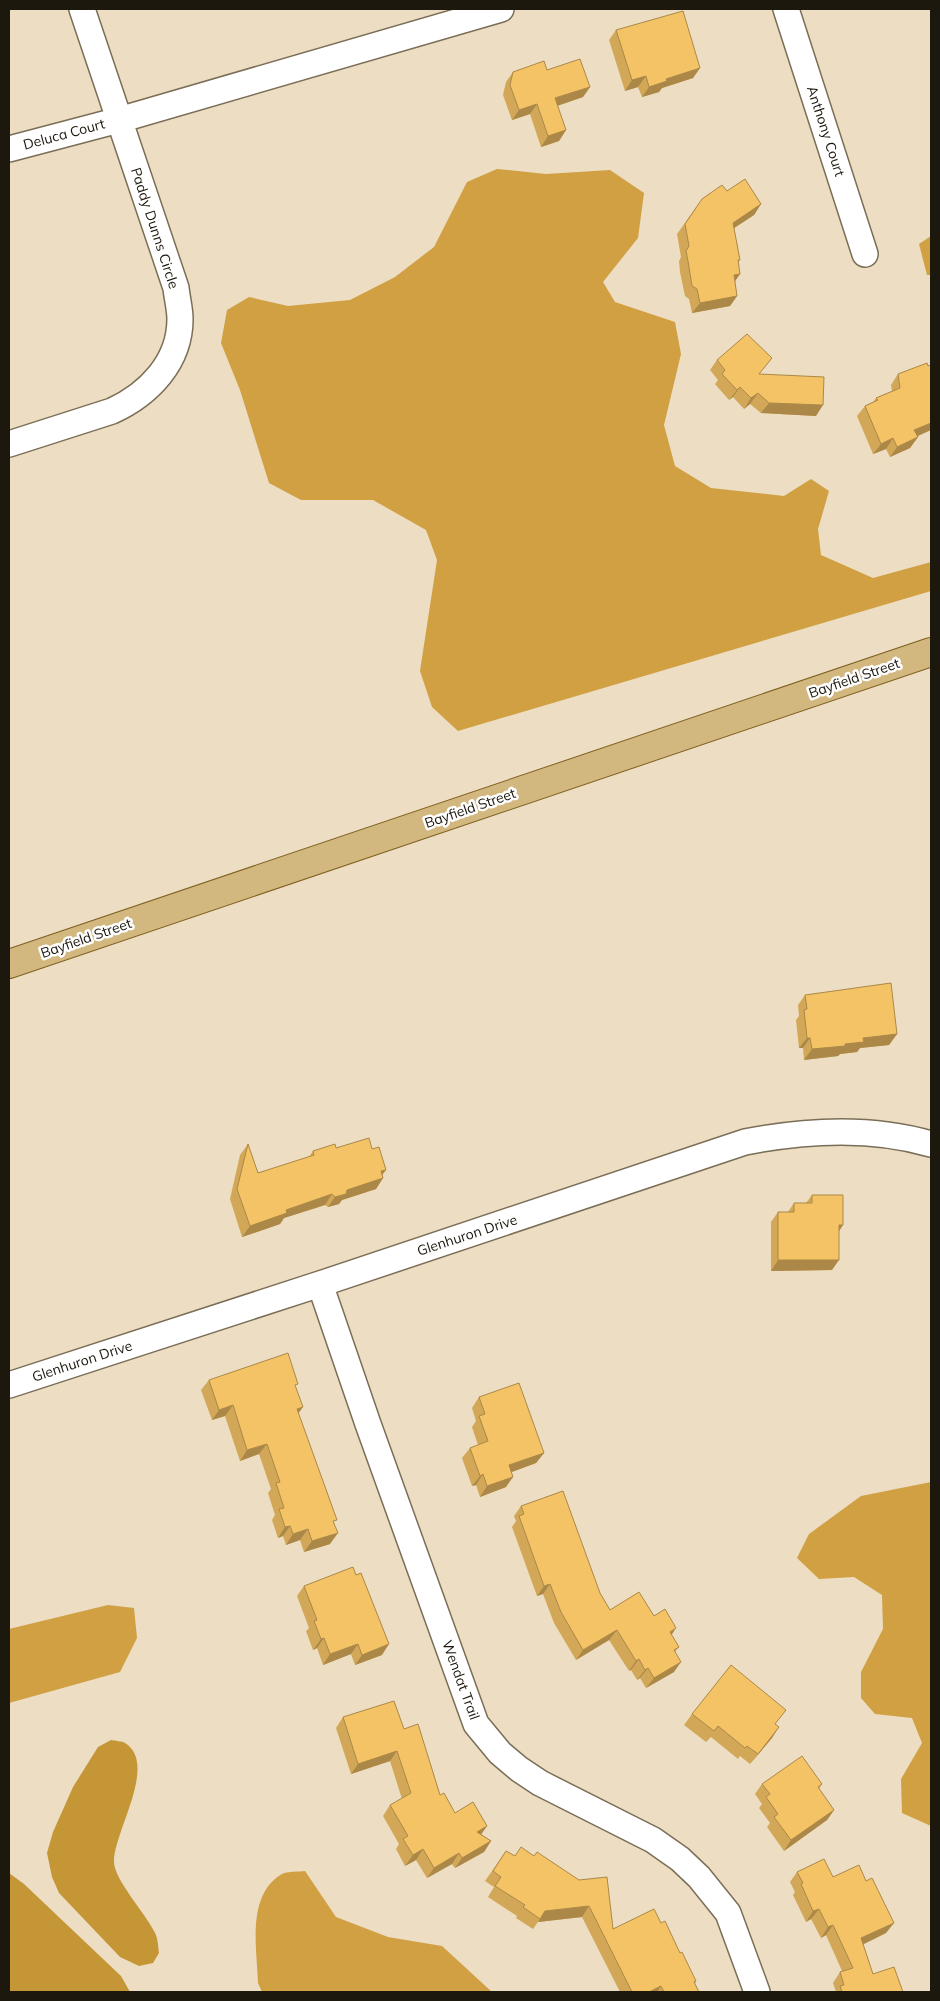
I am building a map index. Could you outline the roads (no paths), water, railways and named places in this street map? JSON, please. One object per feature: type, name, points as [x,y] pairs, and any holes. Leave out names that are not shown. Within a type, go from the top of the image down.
[{"type":"main road","name":"Bayfield Street","points":[[9,964],[931,652]]},
{"type":"street","name":"Paddy Dunns Circle","points":[[9,444],[112,411],[128,404],[143,394],[166,367],[174,351],[180,319],[176,288],[82,9]]},
{"type":"street","points":[[119,120],[501,9]]},
{"type":"street","name":"Anthony Court","points":[[786,9],[865,254]]},
{"type":"street","name":"Deluca Court","points":[[9,149],[119,120]]},
{"type":"street","name":"Glenhuron Drive","points":[[9,1384],[320,1284],[745,1142],[776,1136],[832,1130],[893,1136],[931,1144]]},
{"type":"street","name":"Wendat Trail","points":[[320,1284],[368,1424],[476,1724],[500,1753],[519,1769],[540,1783],[652,1840],[699,1876],[728,1913],[757,1992]]}]
